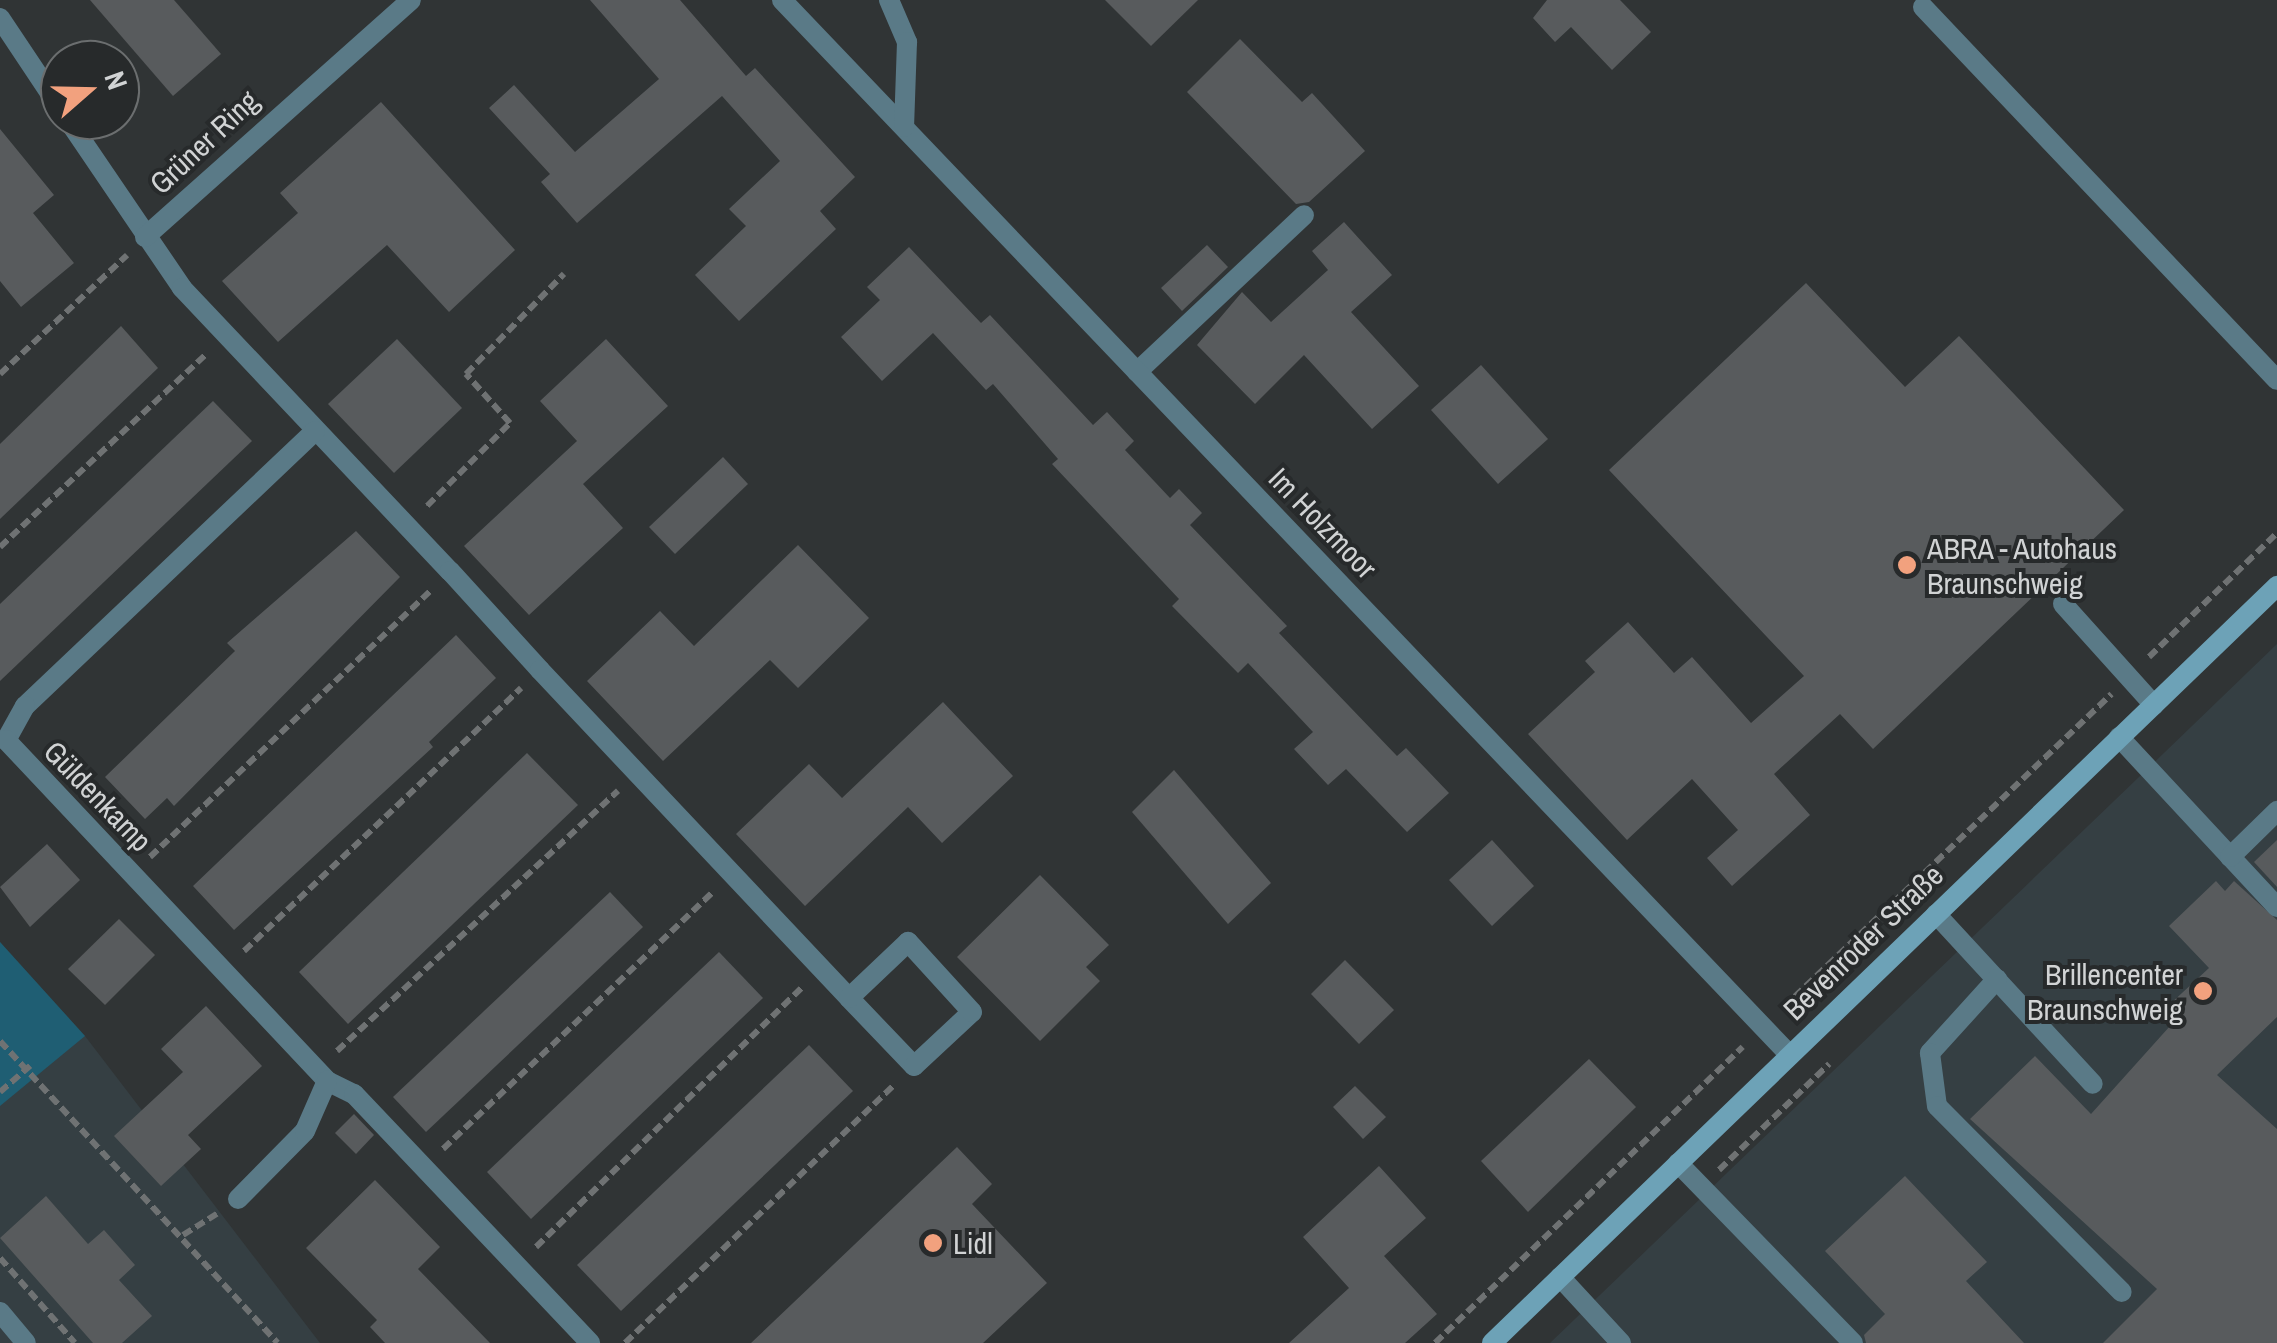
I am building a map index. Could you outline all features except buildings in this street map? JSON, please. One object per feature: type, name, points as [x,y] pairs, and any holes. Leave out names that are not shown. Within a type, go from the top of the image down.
[{"type":"main road","name":"Bevenroder Straße","points":[[1492,1343],[2277,586]]},
{"type":"street","name":"Grüner Ring","points":[[81,140],[146,237],[411,0]]},
{"type":"street","points":[[782,0],[904,127]]},
{"type":"street","points":[[889,0],[907,42],[904,127]]},
{"type":"street","points":[[1924,7],[2277,380]]},
{"type":"street","points":[[0,18],[40,78]]},
{"type":"street","name":"Im Holzmoor","points":[[904,127],[1790,1055]]},
{"type":"street","points":[[1136,372],[1304,215]]},
{"type":"street","points":[[146,237],[226,336],[450,572],[540,670],[849,998],[914,1066],[972,1012],[908,942],[849,998]]},
{"type":"street","name":"Güldenkamp","points":[[315,431],[8,728],[6,740],[322,1075],[354,1094],[590,1343]]},
{"type":"street","points":[[2062,604],[2154,705]]},
{"type":"street","points":[[2120,738],[2277,907]]},
{"type":"street","points":[[2230,857],[2277,811]]},
{"type":"street","points":[[1936,914],[2093,1084]]},
{"type":"street","points":[[1997,979],[1930,1053],[1937,1106],[2122,1292]]},
{"type":"street","points":[[238,1199],[305,1131],[322,1075]]},
{"type":"street","points":[[1678,1163],[1852,1343]]},
{"type":"street","points":[[1560,1278],[1621,1343]]},
{"type":"street","points":[[0,1312],[26,1343]]},
{"type":"path","points":[[0,374],[146,237]]},
{"type":"path","points":[[406,526],[510,423],[466,374],[564,274]]},
{"type":"path","points":[[0,547],[226,336]]},
{"type":"path","points":[[1435,1343],[2277,533]]},
{"type":"path","points":[[132,874],[450,572]]},
{"type":"path","points":[[224,970],[540,670]]},
{"type":"path","points":[[322,1075],[637,773]]},
{"type":"path","points":[[424,1167],[732,874]]},
{"type":"path","points":[[517,1266],[822,968]]},
{"type":"path","points":[[0,1041],[30,1066],[278,1343]]},
{"type":"path","points":[[0,1092],[30,1066]]},
{"type":"path","points":[[625,1343],[914,1066]]},
{"type":"path","points":[[0,1258],[75,1343]]},
{"type":"shaded area","points":[[2277,644],[2277,1343],[1550,1343],[2165,752]]},
{"type":"shaded area","points":[[0,942],[85,1036],[320,1343],[0,1343]]},
{"type":"shaded area","points":[[0,942],[85,1036],[0,1106]]},
{"type":"place","name":"ABRA - Autohaus Braunschweig","points":[[1907,565]]},
{"type":"place","name":"Brillencenter Braunschweig","points":[[2203,991]]},
{"type":"place","name":"Lidl","points":[[933,1243]]}]
